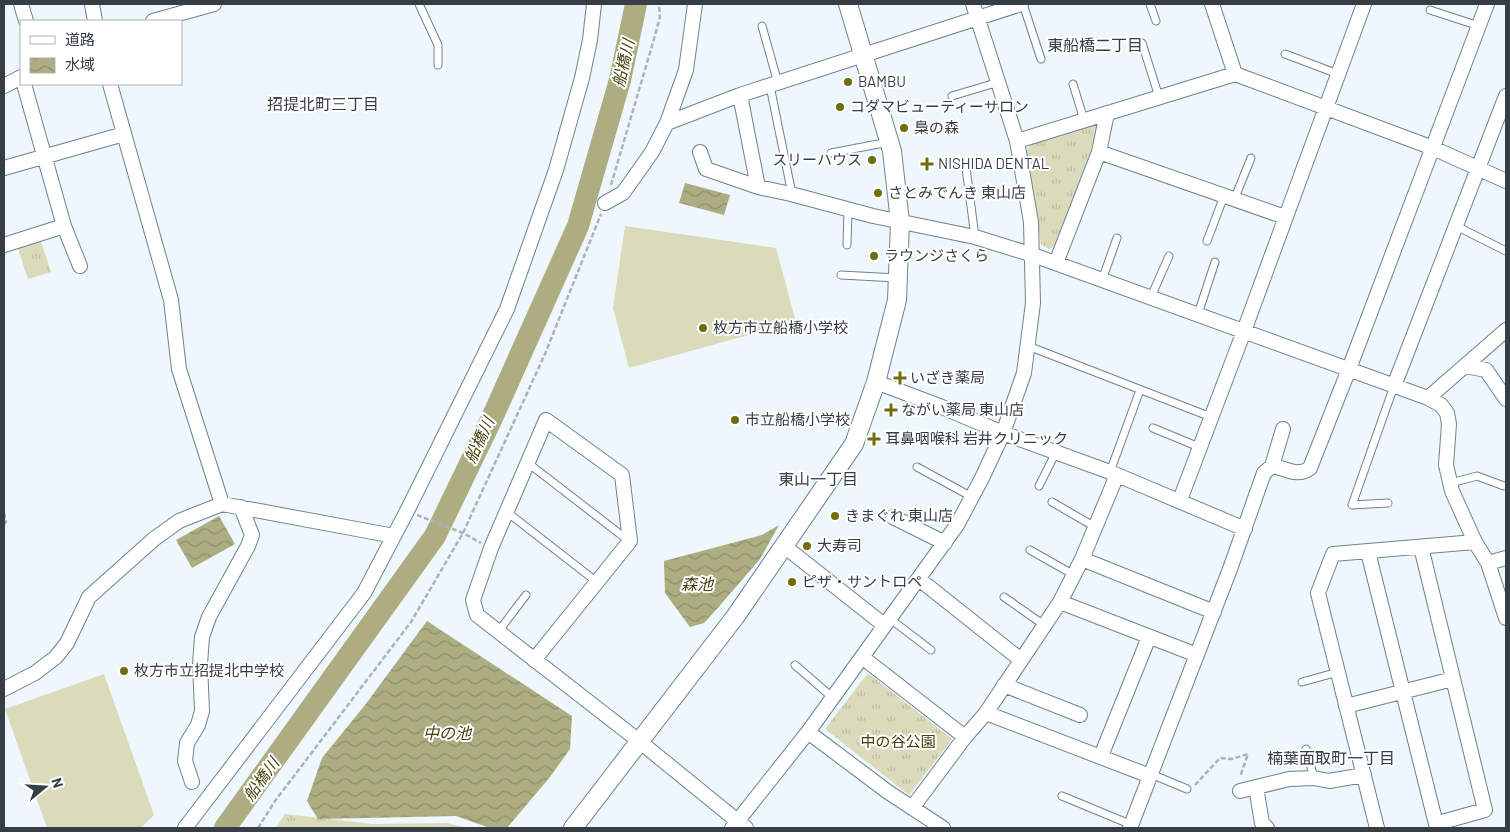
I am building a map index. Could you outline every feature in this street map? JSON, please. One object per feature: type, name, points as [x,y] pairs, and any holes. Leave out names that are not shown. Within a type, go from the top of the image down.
[{"type":"street","points":[[21,4],[26,20]]},
{"type":"street","points":[[92,4],[95,20]]},
{"type":"street","points":[[157,20],[214,4]]},
{"type":"street","points":[[185,828],[364,593],[407,511],[510,300],[556,170],[577,97],[590,40],[594,4]]},
{"type":"street","points":[[606,203],[623,193],[652,152],[667,123],[686,70],[695,4]]},
{"type":"street","points":[[572,828],[735,617],[854,444],[876,382],[897,300],[900,222],[892,151],[848,4]]},
{"type":"street","points":[[534,660],[630,541],[622,475],[546,420],[491,548],[473,600],[477,615],[534,660],[639,741],[739,826],[945,543],[972,497],[1003,433],[1024,373],[1033,303],[1031,222],[1017,141],[973,4]]},
{"type":"street","points":[[667,123],[740,95],[1022,4]]},
{"type":"street","points":[[1212,4],[1235,74]]},
{"type":"street","points":[[1180,500],[1364,4]]},
{"type":"street","points":[[1272,466],[1298,474],[1304,473],[1310,468],[1487,4]]},
{"type":"street","points":[[1017,141],[1235,74],[1433,148],[1506,181]]},
{"type":"street","points":[[4,86],[20,78]]},
{"type":"street","points":[[24,85],[64,226],[80,266]]},
{"type":"street","points":[[110,85],[171,300],[179,368],[222,504]]},
{"type":"street","points":[[740,95],[758,187]]},
{"type":"street","points":[[1394,386],[1506,96]]},
{"type":"street","points":[[1056,263],[1099,152],[1107,113]]},
{"type":"street","points":[[4,168],[124,134]]},
{"type":"street","points":[[700,152],[706,169],[758,187],[792,194],[848,210],[975,238],[1033,255],[1428,398],[1441,405],[1446,413],[1449,424],[1446,466],[1452,491],[1475,542],[1488,563],[1506,618]]},
{"type":"street","points":[[1099,152],[1285,218]]},
{"type":"street","points":[[4,245],[64,226]]},
{"type":"street","points":[[1428,398],[1506,330]]},
{"type":"street","points":[[1465,366],[1486,370],[1506,399]]},
{"type":"street","points":[[876,382],[1003,433],[1113,473],[1245,529]]},
{"type":"street","points":[[1131,826],[1214,612],[1264,472],[1272,466],[1283,429]]},
{"type":"street","points":[[912,808],[965,737],[986,713],[1060,602],[1082,559],[1113,473]]},
{"type":"street","points":[[4,689],[35,673],[56,657],[67,643],[89,597],[154,539],[179,521],[222,504],[394,536]]},
{"type":"street","points":[[192,782],[184,761],[187,743],[198,725],[202,711],[200,664],[202,637],[209,617],[248,546],[252,535],[241,507]]},
{"type":"street","points":[[893,517],[945,543]]},
{"type":"street","points":[[1377,828],[1318,593],[1333,554],[1475,542]]},
{"type":"street","points":[[784,546],[887,622]]},
{"type":"street","points":[[1421,547],[1486,810],[1442,822],[1437,828]]},
{"type":"street","points":[[1368,552],[1437,828]]},
{"type":"street","points":[[1488,563],[1506,558]]},
{"type":"street","points":[[1082,559],[1214,612]]},
{"type":"street","points":[[919,579],[1021,660]]},
{"type":"street","points":[[1060,602],[1197,655]]},
{"type":"street","points":[[1101,756],[1149,637]]},
{"type":"street","points":[[862,657],[965,737]]},
{"type":"street","points":[[1346,706],[1453,679]]},
{"type":"street","points":[[1004,685],[1080,715]]},
{"type":"street","points":[[986,713],[1151,775]]},
{"type":"street","points":[[808,732],[888,792],[943,828]]},
{"type":"street","points":[[1239,786],[1256,787],[1288,779],[1314,778],[1329,781],[1364,775]]},
{"type":"street","points":[[1256,787],[1262,823],[1267,828]]},
{"type":"lane","points":[[419,4],[438,45],[438,65]]},
{"type":"lane","points":[[1022,4],[1042,59]]},
{"type":"lane","points":[[1150,4],[1156,21]]},
{"type":"lane","points":[[1430,10],[1479,26]]},
{"type":"lane","points":[[762,26],[792,194]]},
{"type":"lane","points":[[1142,43],[1159,97]]},
{"type":"lane","points":[[1285,54],[1338,74]]},
{"type":"lane","points":[[952,96],[999,82]]},
{"type":"lane","points":[[1073,84],[1084,120]]},
{"type":"lane","points":[[831,153],[889,142]]},
{"type":"lane","points":[[1207,240],[1251,158]]},
{"type":"lane","points":[[966,168],[975,238]]},
{"type":"lane","points":[[847,245],[848,210]]},
{"type":"lane","points":[[1456,226],[1506,251]]},
{"type":"lane","points":[[1102,280],[1118,238]]},
{"type":"lane","points":[[1151,297],[1169,256]]},
{"type":"lane","points":[[1198,314],[1215,262]]},
{"type":"lane","points":[[841,275],[898,278]]},
{"type":"lane","points":[[1028,346],[1211,417]]},
{"type":"lane","points":[[1388,503],[1352,505],[1394,386]]},
{"type":"lane","points":[[1113,473],[1140,390]]},
{"type":"lane","points":[[1153,428],[1199,447]]},
{"type":"lane","points":[[1039,486],[1056,452]]},
{"type":"lane","points":[[528,463],[630,541]]},
{"type":"lane","points":[[917,467],[972,497]]},
{"type":"lane","points":[[1451,484],[1478,476],[1504,486]]},
{"type":"lane","points":[[1052,502],[1095,527]]},
{"type":"lane","points":[[507,512],[597,582]]},
{"type":"lane","points":[[1030,550],[1074,575]]},
{"type":"lane","points":[[498,632],[526,595]]},
{"type":"lane","points":[[1004,598],[1044,625]]},
{"type":"lane","points":[[887,622],[931,650]]},
{"type":"lane","points":[[796,666],[833,698]]},
{"type":"lane","points":[[1302,682],[1338,672]]},
{"type":"lane","points":[[1306,750],[1314,778]]},
{"type":"lane","points":[[1151,775],[1187,789]]},
{"type":"lane","points":[[1062,796],[1131,826]]},
{"type":"path","points":[[258,828],[275,801],[411,622],[463,533],[545,354],[606,203],[660,17],[659,4]]},
{"type":"path","points":[[407,511],[463,533],[491,548]]},
{"type":"path","points":[[4,513],[6,522],[4,524]]},
{"type":"path","points":[[1187,789],[1193,787],[1220,758],[1232,759],[1248,754],[1239,786]]},
{"type":"green space","points":[[1101,122],[1056,245],[1049,249],[1041,244],[1026,153],[1030,144]]},
{"type":"green space","points":[[625,226],[776,248],[796,322],[629,368],[613,308]]},
{"type":"green space","points":[[40,239],[51,272],[28,279],[17,246]]},
{"type":"green space","name":"中の谷公園","points":[[868,673],[952,739],[909,795],[825,729]]},
{"type":"green space","points":[[104,674],[154,815],[141,828],[47,828],[5,709]]},
{"type":"green space","points":[[285,814],[372,824],[447,823],[467,828],[276,828]]},
{"type":"water","points":[[685,183],[730,195],[724,215],[679,203]]},
{"type":"water","points":[[219,516],[235,544],[192,568],[176,540]]},
{"type":"water","name":"森池","points":[[779,525],[760,559],[716,610],[704,623],[690,627],[665,593],[664,561],[762,535]]},
{"type":"water","name":"中の池","points":[[427,621],[572,716],[570,749],[550,777],[507,828],[490,828],[456,816],[318,819],[307,801],[322,758],[365,705]]},
{"type":"waterway","name":"船橋川","points":[[225,828],[435,536],[492,418],[578,226],[620,80],[636,4]]},
{"type":"place","name":"BAMBU","points":[[848,82]]},
{"type":"place","name":"コダマビューティーサロン","points":[[840,107]]},
{"type":"place","name":"梟の森","points":[[904,128]]},
{"type":"place","name":"スリーハウス","points":[[872,160]]},
{"type":"place","name":"NISHIDA DENTAL","points":[[927,164]]},
{"type":"place","name":"さとみでんき 東山店","points":[[878,193]]},
{"type":"place","name":"ラウンジさくら","points":[[874,256]]},
{"type":"place","name":"枚方市立船橋小学校","points":[[703,328]]},
{"type":"place","name":"いざき薬局","points":[[900,378]]},
{"type":"place","name":"ながい薬局 東山店","points":[[891,410]]},
{"type":"place","name":"市立船橋小学校","points":[[735,420]]},
{"type":"place","name":"耳鼻咽喉科 岩井クリニック","points":[[874,439]]},
{"type":"place","name":"きまぐれ 東山店","points":[[835,516]]},
{"type":"place","name":"大寿司","points":[[807,546]]},
{"type":"place","name":"ピザ・サントロペ","points":[[792,582]]},
{"type":"place","name":"枚方市立招提北中学校","points":[[124,671]]},
{"type":"district","name":"東船橋二丁目","points":[[1095,45]]},
{"type":"district","name":"招提北町三丁目","points":[[323,104]]},
{"type":"district","name":"東山一丁目","points":[[818,479]]},
{"type":"district","name":"楠葉面取町一丁目","points":[[1331,758]]}]
